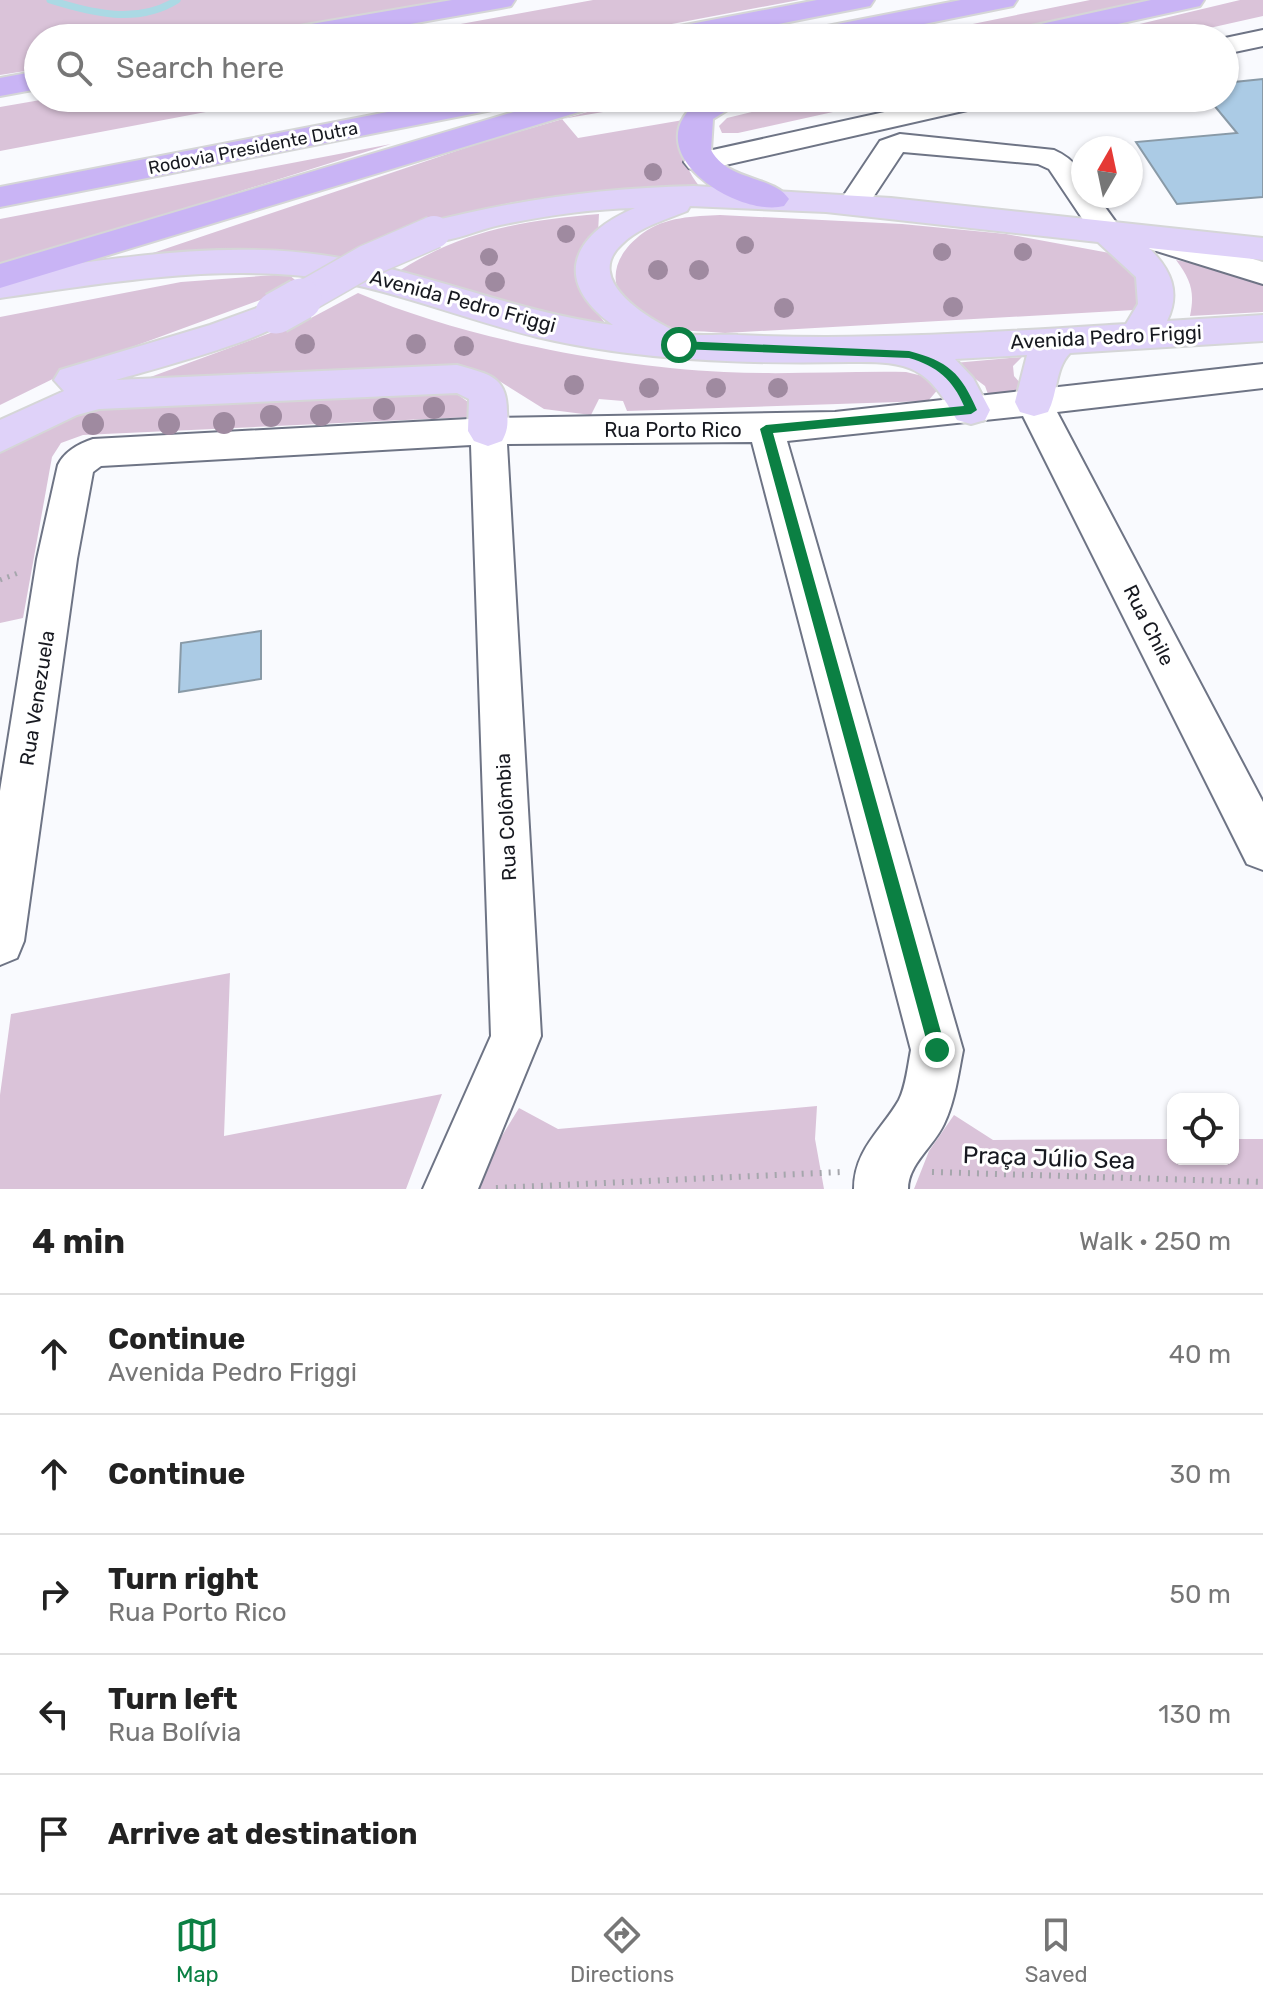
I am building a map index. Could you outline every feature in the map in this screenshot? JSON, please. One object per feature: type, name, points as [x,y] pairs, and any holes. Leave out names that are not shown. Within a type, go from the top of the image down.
[{"type":"highway","points":[[363,24],[501,0]]},
{"type":"highway","points":[[736,24],[860,0]]},
{"type":"highway","points":[[882,24],[1003,0]]},
{"type":"highway","points":[[1079,24],[1190,0]]},
{"type":"highway","points":[[0,87],[24,83]]},
{"type":"highway","name":"Rodovia Presidente Dutra","points":[[156,136],[281,112]]},
{"type":"highway","name":"Rodovia Presidente Dutra","points":[[0,197],[435,112]]},
{"type":"highway","points":[[0,276],[547,112]]},
{"type":"highway","points":[[703,112],[699,115],[692,145],[699,162],[715,176],[772,199]]},
{"type":"main road","points":[[679,345],[623,319],[604,300],[591,278],[593,256],[609,236],[688,198]]},
{"type":"main road","points":[[0,419],[68,382],[223,334],[276,313],[367,261],[434,232],[500,214],[555,205],[688,198],[853,204],[1263,249]]},
{"type":"main road","points":[[1107,232],[1139,257],[1154,278],[1159,297],[1150,321],[1137,335]]},
{"type":"main road","name":"Avenida Pedro Friggi","points":[[0,286],[183,262],[258,261],[319,266],[370,275],[534,324],[679,345],[862,352],[1263,328]]},
{"type":"main road","points":[[1034,402],[1045,356],[1061,339]]},
{"type":"main road","points":[[862,352],[909,354],[933,361],[960,383],[971,410]]},
{"type":"main road","points":[[0,437],[64,405],[99,395],[457,379],[475,384],[488,393],[488,431]]},
{"type":"street","points":[[1239,43],[1263,38]]},
{"type":"street","points":[[699,162],[921,112]]},
{"type":"street","points":[[810,136],[890,147],[918,143],[1044,156],[1059,163],[1107,232]]},
{"type":"street","points":[[853,204],[890,147]]},
{"type":"street","points":[[1148,238],[1263,273]]},
{"type":"street","name":"Rua Porto Rico","points":[[82,458],[93,453],[488,431],[766,429],[971,410],[1263,376]]},
{"type":"street","name":"Rua Chile","points":[[1034,402],[1263,848]]},
{"type":"street","points":[[766,429],[937,1050],[924,1109],[881,1180]]},
{"type":"street","name":"Rua Colômbia","points":[[450,1189],[486,1112],[516,1036],[488,431]]},
{"type":"street","name":"Rua Venezuela","points":[[0,941],[57,559],[76,465],[82,458]]},
{"type":"path","name":"Praça Júlio Sea","points":[[479,1189],[881,1180],[1263,1182]]},
{"type":"shaded area","points":[[0,0],[452,0],[308,24],[24,24],[24,71],[0,75]]},
{"type":"shaded area","points":[[593,0],[799,0],[672,24],[461,24]]},
{"type":"shaded area","points":[[1090,0],[1159,0],[1045,24],[973,24]]},
{"type":"shaded area","points":[[1240,0],[1263,0],[1263,16],[1227,24],[1140,24]]},
{"type":"shaded area","points":[[24,103],[24,112],[206,112],[0,151],[0,107]]},
{"type":"shaded area","points":[[588,112],[604,112],[564,119]]},
{"type":"shaded area","points":[[752,112],[833,112],[738,133],[722,133],[719,126],[727,118]]},
{"type":"shaded area","points":[[562,119],[578,138],[689,119],[684,154],[689,170],[700,187],[610,190],[520,201],[431,223],[348,259],[267,251],[132,260],[486,141]]},
{"type":"shaded area","points":[[391,144],[15,262],[0,265],[0,219]]},
{"type":"shaded area","points":[[599,214],[594,309],[606,324],[621,334],[390,277],[440,249],[490,231],[542,220]]},
{"type":"shaded area","points":[[720,215],[902,224],[1006,234],[1115,254],[1144,282],[1146,300],[1134,310],[725,333],[670,328],[636,313],[618,290],[616,276],[619,262],[628,247],[643,233],[670,221]]},
{"type":"shaded area","points":[[1176,260],[1263,277],[1263,312],[1190,316],[1190,286]]},
{"type":"shaded area","points":[[288,274],[301,285],[75,368],[0,405],[0,317],[181,282]]},
{"type":"shaded area","points":[[358,293],[443,323],[585,356],[724,372],[906,372],[931,378],[940,387],[928,401],[627,411],[623,401],[599,399],[591,415],[544,409],[493,377],[465,373],[134,383],[311,318]]},
{"type":"shaded area","points":[[1022,357],[1013,366],[1014,376],[1027,391],[989,397],[985,386],[954,363]]},
{"type":"shaded area","points":[[450,389],[468,402],[470,417],[83,435],[61,443],[52,457],[23,618],[0,623],[0,441],[79,407]]},
{"type":"shaded area","points":[[230,973],[224,1136],[442,1094],[406,1189],[0,1189],[0,1095],[11,1014]]},
{"type":"shaded area","points":[[817,1106],[815,1139],[824,1189],[477,1189],[486,1162],[519,1108],[558,1129]]},
{"type":"shaded area","points":[[954,1115],[993,1140],[1167,1139],[1167,1165],[1239,1165],[1239,1139],[1263,1139],[1263,1189],[914,1189],[929,1151]]},
{"type":"building","points":[[1263,79],[1263,197],[1177,204],[1143,153],[1143,141],[1237,133],[1220,112],[1239,112],[1239,82]]},
{"type":"building","points":[[261,631],[261,679],[179,692],[181,643]]},
{"type":"waterway","points":[[50,0],[114,14],[146,12],[177,0]]},
{"type":"route","points":[[679,345],[909,354],[933,361],[960,383],[971,410],[766,429],[937,1050]]}]
